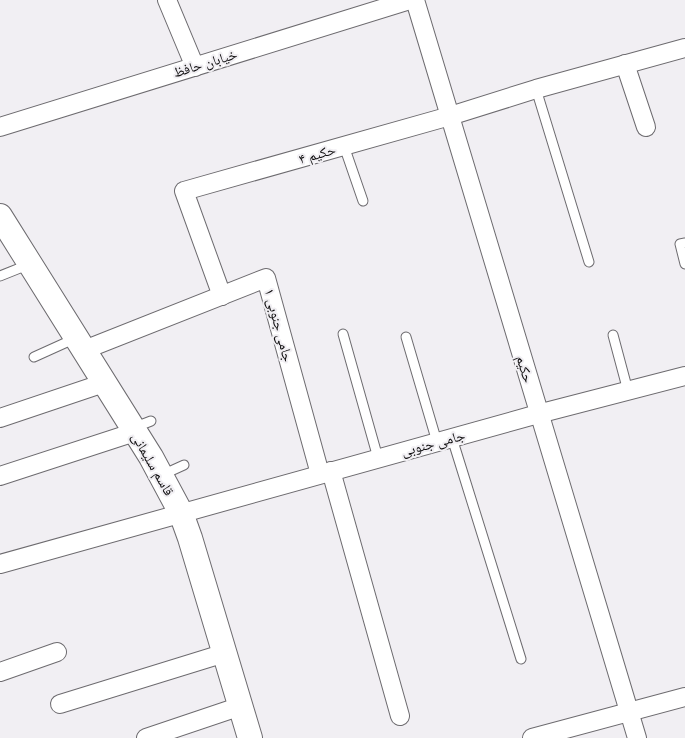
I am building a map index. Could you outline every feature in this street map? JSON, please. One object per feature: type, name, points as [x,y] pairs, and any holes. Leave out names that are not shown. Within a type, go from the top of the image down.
[{"type":"street","points":[[166,0],[195,66]]},
{"type":"street","name":"خیابان حافظ","points":[[0,127],[410,0]]},
{"type":"street","name":"حکیم","points":[[415,0],[636,738]]},
{"type":"street","name":"حکیم ۴","points":[[222,296],[184,191],[685,48]]},
{"type":"street","points":[[624,64],[646,127]]},
{"type":"street","name":"قاسم سلیمانی","points":[[4,230],[30,264],[104,383],[140,427],[161,476],[181,513],[250,738]]},
{"type":"street","name":"جامی جنوبی ۱","points":[[80,344],[222,296],[266,278],[326,473]]},
{"type":"street","name":"جامی جنوبی","points":[[0,564],[538,414],[685,376]]},
{"type":"street","points":[[0,418],[104,383]]},
{"type":"street","points":[[0,476],[140,427]]},
{"type":"street","points":[[326,473],[400,716]]},
{"type":"street","points":[[0,672],[57,652]]},
{"type":"street","points":[[60,704],[225,653]]},
{"type":"street","points":[[532,738],[685,697]]},
{"type":"street","points":[[146,738],[241,706]]},
{"type":"lane","points":[[536,89],[589,262]]},
{"type":"lane","points":[[344,146],[363,201]]},
{"type":"lane","points":[[682,244],[685,264]]},
{"type":"lane","points":[[0,276],[30,264]]},
{"type":"lane","points":[[343,334],[378,458]]},
{"type":"lane","points":[[614,335],[628,390]]},
{"type":"lane","points":[[406,337],[445,440],[521,659]]},
{"type":"lane","points":[[34,357],[80,344]]},
{"type":"lane","points":[[161,476],[184,465]]}]
